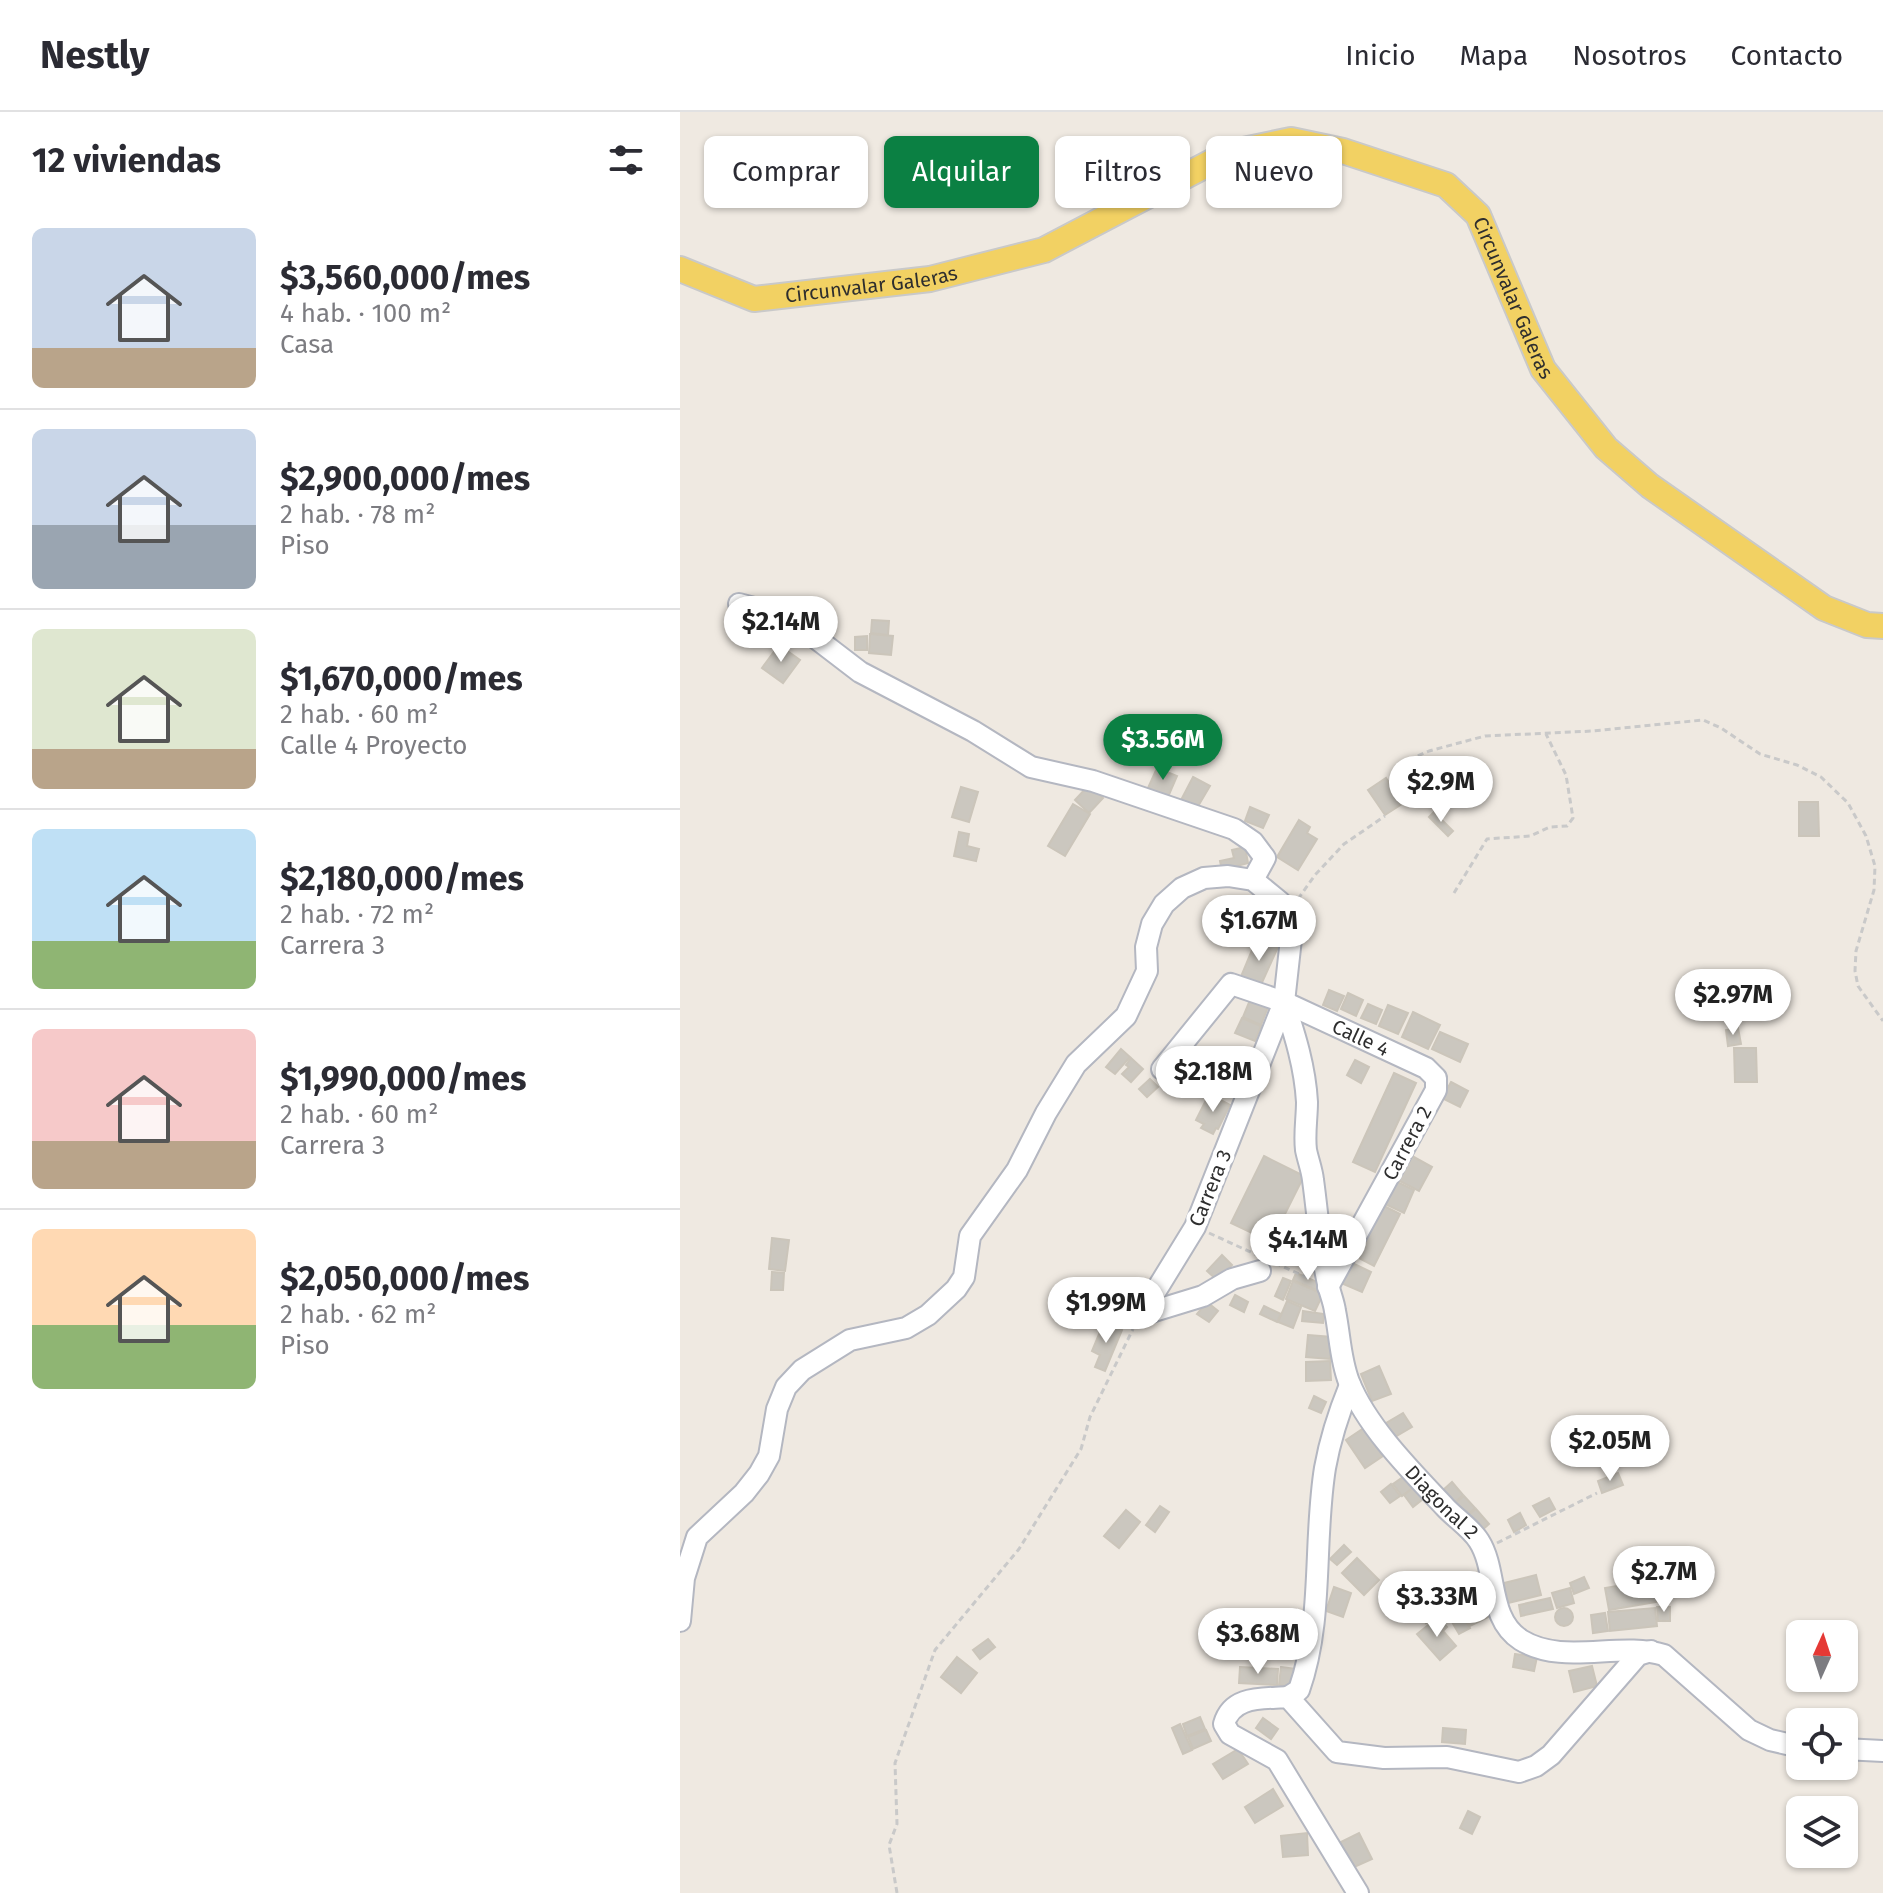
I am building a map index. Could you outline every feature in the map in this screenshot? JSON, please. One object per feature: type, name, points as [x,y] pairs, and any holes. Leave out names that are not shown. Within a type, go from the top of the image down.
[{"type":"main road","name":"Circunvalar Galeras","points":[[680,269],[754,299],[930,279],[1044,250],[1229,153],[1291,140],[1343,151],[1446,185],[1478,215],[1543,369],[1606,448],[1650,486],[1824,608],[1867,625],[1883,626]]},
{"type":"street","points":[[739,604],[769,612],[813,636],[860,672],[973,731],[1031,767],[1093,781],[1234,829],[1253,842],[1265,858],[1253,880]]},
{"type":"street","points":[[680,1621],[684,1578],[697,1537],[744,1493],[759,1474],[769,1456],[777,1409],[786,1387],[802,1370],[850,1340],[906,1328],[928,1315],[956,1289],[964,1277],[970,1236],[1017,1170],[1076,1064],[1126,1016],[1147,971],[1146,947],[1152,924],[1164,904],[1182,888],[1204,878],[1228,876],[1253,880],[1280,902],[1287,916]]},
{"type":"street","name":"Carrera 3","points":[[1141,1315],[1195,1227],[1284,1002],[1291,939],[1287,916]]},
{"type":"street","name":"Calle 4","points":[[1162,1069],[1231,984],[1284,1002],[1426,1068],[1436,1078]]},
{"type":"street","points":[[1284,1002],[1304,1076],[1306,1151],[1313,1175],[1340,1356],[1350,1385],[1325,1467],[1312,1648],[1299,1690],[1288,1697],[1244,1701],[1227,1713],[1224,1724],[1230,1734],[1277,1760],[1358,1893]]},
{"type":"street","name":"Carrera 2","points":[[1328,1287],[1436,1090],[1436,1078]]},
{"type":"street","points":[[1141,1315],[1203,1296],[1232,1279],[1260,1271]]},
{"type":"street","name":"Diagonal 2","points":[[1350,1385],[1389,1444],[1480,1541],[1495,1599],[1507,1624],[1520,1639],[1540,1647],[1564,1651],[1651,1651]]},
{"type":"street","points":[[1288,1697],[1337,1752],[1384,1758],[1447,1757],[1519,1772],[1536,1766],[1551,1755],[1638,1655],[1651,1651],[1676,1663],[1705,1694],[1749,1730],[1786,1744]]},
{"type":"street","points":[[1858,1750],[1883,1751]]},
{"type":"path","points":[[1393,772],[1404,762],[1429,751],[1485,736],[1546,734],[1703,720],[1760,754],[1797,765],[1821,777],[1848,803],[1866,836],[1875,866],[1874,890],[1856,951],[1855,971],[1858,986],[1883,1021]]},
{"type":"path","points":[[1454,893],[1487,839],[1530,836],[1550,827],[1567,826],[1573,818],[1566,775],[1546,734]]},
{"type":"path","points":[[1287,916],[1315,875],[1344,844],[1385,816]]},
{"type":"path","points":[[897,1893],[889,1845],[897,1824],[895,1763],[935,1650],[1019,1549],[1081,1449],[1090,1417],[1141,1315]]},
{"type":"path","points":[[1482,1549],[1520,1534],[1597,1493]]},
{"type":"building","points":[[872,620],[889,621],[888,635],[871,633]]},
{"type":"building","points":[[870,634],[893,636],[891,655],[869,653]]},
{"type":"building","points":[[867,636],[867,650],[855,650],[855,637]]},
{"type":"building","points":[[779,645],[800,660],[783,683],[762,668]]},
{"type":"building","points":[[1452,763],[1464,783],[1458,787],[1446,767]]},
{"type":"building","points":[[1157,768],[1177,776],[1168,797],[1148,788]]},
{"type":"building","points":[[1193,777],[1210,786],[1197,808],[1181,800]]},
{"type":"building","points":[[1386,778],[1402,804],[1385,815],[1368,790]]},
{"type":"building","points":[[1089,785],[1103,798],[1089,813],[1075,800]]},
{"type":"building","points":[[961,787],[978,792],[969,822],[952,817]]},
{"type":"building","points":[[1799,802],[1818,802],[1819,836],[1799,836]]},
{"type":"building","points":[[1073,804],[1090,814],[1065,856],[1048,846]]},
{"type":"building","points":[[1250,807],[1269,815],[1263,828],[1245,821]]},
{"type":"building","points":[[1434,812],[1453,831],[1448,836],[1429,817]]},
{"type":"building","points":[[1299,820],[1310,827],[1307,833],[1317,839],[1298,870],[1277,857]]},
{"type":"building","points":[[959,832],[969,834],[967,846],[979,849],[976,861],[954,856]]},
{"type":"building","points":[[1245,847],[1248,863],[1222,870],[1220,861],[1234,858],[1232,850]]},
{"type":"building","points":[[1257,938],[1278,947],[1260,987],[1240,979]]},
{"type":"building","points":[[1329,990],[1344,996],[1337,1011],[1323,1005]]},
{"type":"building","points":[[1348,993],[1363,1000],[1356,1016],[1341,1009]]},
{"type":"building","points":[[1250,1000],[1268,1007],[1261,1025],[1243,1017]]},
{"type":"building","points":[[1368,1004],[1382,1010],[1376,1024],[1361,1018]]},
{"type":"building","points":[[1388,1005],[1408,1013],[1398,1034],[1379,1026]]},
{"type":"building","points":[[1413,1012],[1440,1025],[1428,1049],[1402,1037]]},
{"type":"building","points":[[1242,1018],[1261,1026],[1255,1041],[1235,1033]]},
{"type":"building","points":[[1738,1028],[1741,1044],[1728,1046],[1726,1030]]},
{"type":"building","points":[[1440,1032],[1468,1044],[1460,1062],[1432,1049]]},
{"type":"building","points":[[1734,1048],[1756,1048],[1757,1082],[1735,1082]]},
{"type":"building","points":[[1121,1049],[1130,1057],[1115,1074],[1106,1067]]},
{"type":"building","points":[[1131,1058],[1143,1069],[1131,1082],[1122,1074],[1129,1067],[1126,1065]]},
{"type":"building","points":[[1355,1060],[1369,1067],[1361,1083],[1347,1075]]},
{"type":"building","points":[[1394,1073],[1416,1083],[1375,1172],[1353,1162]]},
{"type":"building","points":[[1150,1079],[1158,1087],[1147,1097],[1139,1089]]},
{"type":"building","points":[[1451,1082],[1468,1091],[1460,1107],[1442,1098]]},
{"type":"building","points":[[1209,1094],[1230,1105],[1213,1134],[1201,1128],[1204,1124],[1196,1120]]},
{"type":"building","points":[[1264,1156],[1304,1176],[1271,1242],[1231,1223]]},
{"type":"building","points":[[1412,1156],[1432,1167],[1419,1191],[1398,1180]]},
{"type":"building","points":[[1395,1181],[1414,1190],[1404,1213],[1385,1204]]},
{"type":"building","points":[[1382,1205],[1400,1214],[1374,1266],[1357,1257]]},
{"type":"building","points":[[772,1238],[789,1240],[785,1271],[769,1269]]},
{"type":"building","points":[[1222,1255],[1232,1265],[1217,1280],[1207,1271]]},
{"type":"building","points":[[1350,1262],[1371,1272],[1362,1292],[1341,1283]]},
{"type":"building","points":[[772,1272],[784,1273],[783,1290],[771,1290]]},
{"type":"building","points":[[1296,1273],[1324,1285],[1321,1292],[1293,1280]]},
{"type":"building","points":[[1283,1278],[1291,1281],[1283,1300],[1275,1296]]},
{"type":"building","points":[[1293,1281],[1323,1294],[1315,1311],[1286,1299]]},
{"type":"building","points":[[1235,1295],[1248,1302],[1244,1312],[1230,1305]]},
{"type":"building","points":[[1287,1301],[1301,1307],[1293,1328],[1278,1322]]},
{"type":"building","points":[[1207,1302],[1218,1311],[1209,1322],[1197,1314]]},
{"type":"building","points":[[1264,1306],[1281,1314],[1277,1322],[1260,1314]]},
{"type":"building","points":[[1303,1311],[1324,1314],[1323,1323],[1302,1321]]},
{"type":"building","points":[[1104,1322],[1122,1330],[1105,1371],[1095,1367],[1100,1355],[1092,1351]]},
{"type":"building","points":[[1308,1335],[1332,1337],[1330,1359],[1306,1357]]},
{"type":"building","points":[[1330,1361],[1331,1380],[1306,1381],[1306,1362]]},
{"type":"building","points":[[1379,1366],[1391,1394],[1372,1401],[1361,1374]]},
{"type":"building","points":[[1314,1396],[1326,1402],[1321,1413],[1309,1408]]},
{"type":"building","points":[[1403,1413],[1412,1427],[1395,1437],[1386,1423]]},
{"type":"building","points":[[1364,1428],[1383,1456],[1365,1468],[1346,1440]]},
{"type":"building","points":[[1618,1473],[1623,1485],[1602,1493],[1598,1481]]},
{"type":"building","points":[[1406,1475],[1414,1487],[1402,1496],[1393,1484]]},
{"type":"building","points":[[1452,1482],[1463,1495],[1454,1503],[1443,1490]]},
{"type":"building","points":[[1391,1484],[1400,1496],[1390,1503],[1381,1492]]},
{"type":"building","points":[[1414,1487],[1423,1499],[1413,1507],[1404,1495]]},
{"type":"building","points":[[1464,1496],[1475,1508],[1466,1516],[1455,1503]]},
{"type":"building","points":[[1549,1498],[1555,1509],[1540,1517],[1533,1506]]},
{"type":"building","points":[[1160,1506],[1169,1512],[1155,1532],[1146,1525]]},
{"type":"building","points":[[1476,1509],[1489,1524],[1480,1532],[1467,1516]]},
{"type":"building","points":[[1126,1510],[1140,1522],[1119,1548],[1104,1536]]},
{"type":"building","points":[[1520,1513],[1526,1525],[1514,1532],[1508,1520]]},
{"type":"building","points":[[1344,1545],[1351,1552],[1337,1565],[1330,1559]]},
{"type":"building","points":[[1357,1558],[1379,1580],[1364,1595],[1342,1573]]},
{"type":"building","points":[[1536,1575],[1541,1595],[1508,1603],[1504,1583]]},
{"type":"building","points":[[1584,1577],[1589,1588],[1574,1594],[1570,1583]]},
{"type":"building","points":[[1658,1579],[1662,1601],[1609,1610],[1605,1588]]},
{"type":"building","points":[[1334,1587],[1351,1593],[1343,1617],[1326,1611]]},
{"type":"building","points":[[1570,1588],[1574,1603],[1557,1608],[1552,1593]]},
{"type":"building","points":[[1550,1598],[1553,1609],[1521,1616],[1519,1605]]},
{"type":"building","points":[[1483,1602],[1490,1616],[1470,1626],[1463,1612]]},
{"type":"building","points":[[1427,1604],[1436,1616],[1426,1623],[1418,1611]]},
{"type":"building","points":[[1657,1607],[1670,1607],[1670,1621],[1658,1621]]},
{"type":"building","points":[[1560,1608],[1568,1608],[1573,1617],[1571,1624],[1560,1626],[1555,1621],[1555,1613]]},
{"type":"building","points":[[1655,1608],[1657,1626],[1610,1631],[1608,1612]]},
{"type":"building","points":[[1296,1609],[1297,1635],[1280,1635],[1279,1610]]},
{"type":"building","points":[[1460,1611],[1470,1628],[1459,1634],[1449,1617]]},
{"type":"building","points":[[1605,1613],[1608,1631],[1593,1633],[1591,1615]]},
{"type":"building","points":[[1438,1617],[1447,1627],[1443,1631],[1456,1646],[1440,1660],[1417,1634]]},
{"type":"building","points":[[988,1639],[995,1647],[980,1659],[973,1650]]},
{"type":"building","points":[[1515,1654],[1537,1657],[1534,1671],[1513,1667]]},
{"type":"building","points":[[957,1657],[977,1673],[961,1693],[941,1677]]},
{"type":"building","points":[[1592,1666],[1597,1686],[1574,1692],[1569,1671]]},
{"type":"building","points":[[1240,1667],[1278,1669],[1277,1685],[1239,1683]]},
{"type":"building","points":[[1281,1667],[1297,1669],[1295,1687],[1279,1685]]},
{"type":"building","points":[[1200,1717],[1205,1729],[1187,1736],[1183,1724]]},
{"type":"building","points":[[1263,1718],[1278,1729],[1271,1739],[1256,1728]]},
{"type":"building","points":[[1180,1724],[1192,1750],[1183,1754],[1172,1728]]},
{"type":"building","points":[[1443,1728],[1466,1730],[1465,1744],[1442,1742]]},
{"type":"building","points":[[1206,1730],[1211,1741],[1193,1749],[1188,1737]]},
{"type":"building","points":[[1238,1749],[1248,1764],[1223,1779],[1213,1764]]},
{"type":"building","points":[[1273,1789],[1283,1806],[1255,1823],[1245,1807]]},
{"type":"building","points":[[1468,1811],[1480,1817],[1472,1834],[1460,1828]]},
{"type":"building","points":[[1307,1833],[1308,1855],[1283,1857],[1281,1836]]},
{"type":"building","points":[[1359,1833],[1372,1859],[1352,1868],[1339,1843]]}]
